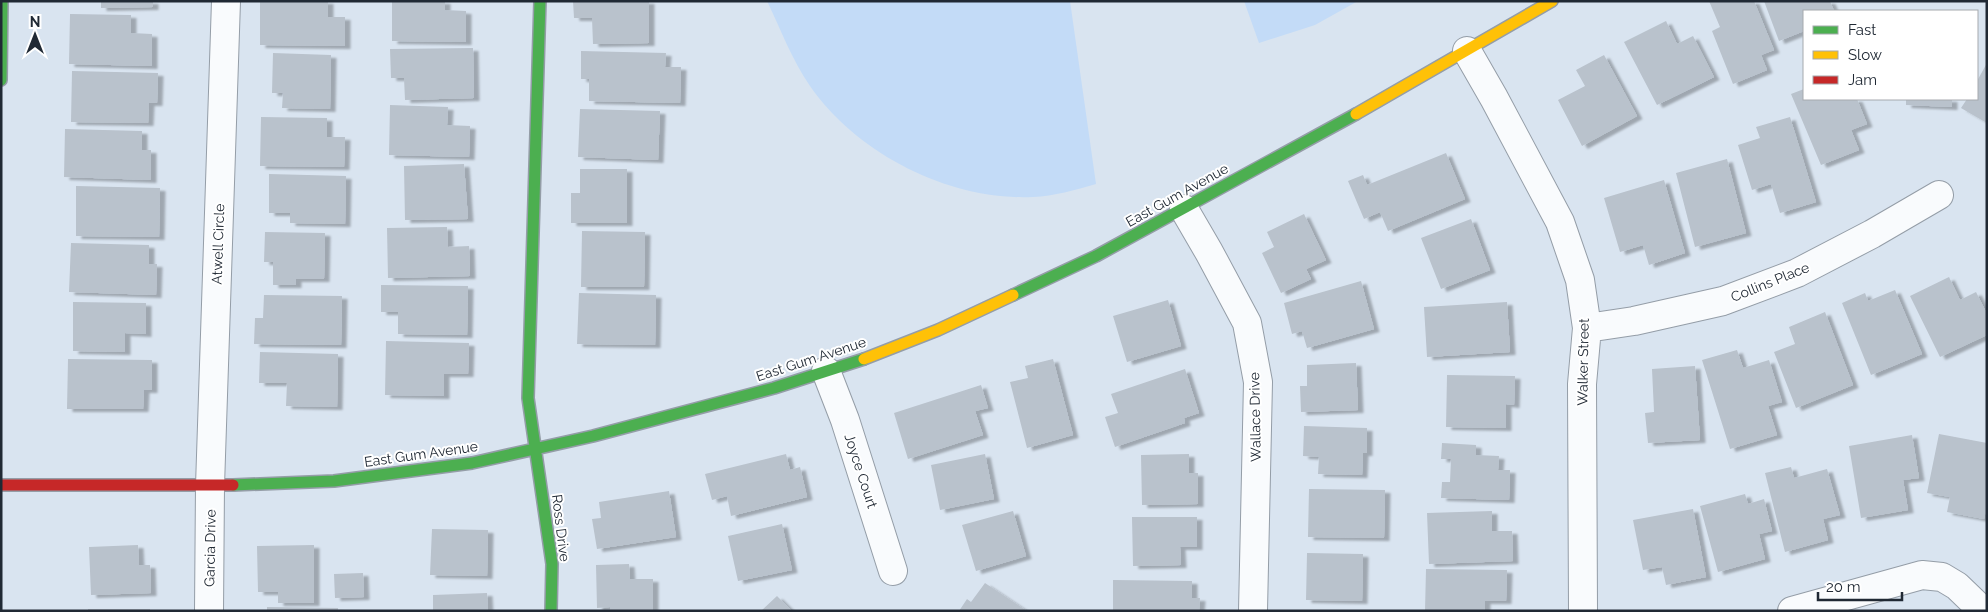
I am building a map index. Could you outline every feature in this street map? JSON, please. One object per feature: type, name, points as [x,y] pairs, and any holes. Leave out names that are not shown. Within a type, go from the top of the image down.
[{"type":"street","points":[[1,80],[2,1]]},
{"type":"street","name":"Atwell Circle","points":[[210,486],[226,1]]},
{"type":"street","points":[[535,450],[528,398],[540,1]]},
{"type":"street","name":"East Gum Avenue","points":[[1,485],[210,486],[334,481],[472,463],[535,450],[774,388],[855,362],[938,330],[1096,256],[1467,51],[1552,1]]},
{"type":"street","name":"Walker Street","points":[[1467,51],[1560,222],[1580,280],[1587,328],[1582,384],[1583,611]]},
{"type":"street","name":"Collins Place","points":[[1587,328],[1634,321],[1723,301],[1798,274],[1872,234],[1939,194]]},
{"type":"street","name":"Wallace Drive","points":[[1184,209],[1247,323],[1258,382],[1253,611]]},
{"type":"street","name":"Joyce Court","points":[[826,371],[844,420],[893,571]]},
{"type":"street","name":"Ross Drive","points":[[535,450],[552,564],[551,611]]},
{"type":"street","name":"Garcia Drive","points":[[209,611],[210,486]]},
{"type":"street","points":[[1792,611],[1922,575],[1942,578],[1957,586],[1983,611]]},
{"type":"shaded area","points":[[767,1],[1070,1],[1096,184],[1049,195],[1033,197],[1002,196],[970,191],[938,182],[879,152],[853,133],[810,86],[787,45]]},
{"type":"shaded area","points":[[1244,1],[1358,1],[1315,25],[1259,43]]},
{"type":"building","points":[[101,1],[153,1],[153,7],[101,8]]},
{"type":"building","points":[[260,1],[328,1],[328,17],[345,17],[345,46],[260,45]]},
{"type":"building","points":[[392,1],[445,1],[445,10],[466,11],[466,42],[392,41]]},
{"type":"building","points":[[573,1],[649,1],[649,43],[593,44],[592,18],[574,18]]},
{"type":"building","points":[[1709,1],[1754,1],[1774,50],[1761,55],[1767,70],[1733,84],[1712,31],[1720,27]]},
{"type":"building","points":[[1764,1],[1830,1],[1834,10],[1803,10],[1803,31],[1779,41]]},
{"type":"building","points":[[70,14],[131,15],[131,33],[152,34],[152,66],[69,64]]},
{"type":"building","points":[[1666,21],[1677,44],[1693,36],[1714,77],[1657,105],[1624,42]]},
{"type":"building","points":[[473,48],[474,98],[405,100],[404,78],[391,78],[390,49]]},
{"type":"building","points":[[581,51],[666,53],[665,67],[681,67],[680,103],[589,101],[589,79],[581,79]]},
{"type":"building","points":[[273,53],[331,55],[330,109],[282,108],[283,93],[272,93]]},
{"type":"building","points":[[1604,55],[1637,116],[1582,146],[1558,100],[1585,86],[1576,70]]},
{"type":"building","points":[[1987,63],[1987,123],[1961,108],[1966,100],[1978,100],[1978,79]]},
{"type":"building","points":[[72,71],[158,73],[157,103],[149,103],[148,123],[71,122]]},
{"type":"building","points":[[1803,89],[1803,100],[1857,100],[1867,124],[1851,130],[1859,150],[1821,165],[1791,94]]},
{"type":"building","points":[[1906,100],[1952,100],[1952,107],[1906,105]]},
{"type":"building","points":[[390,105],[448,107],[447,125],[470,126],[469,157],[389,155]]},
{"type":"building","points":[[580,109],[660,111],[658,160],[578,157]]},
{"type":"building","points":[[261,117],[327,118],[327,137],[345,137],[344,167],[260,166]]},
{"type":"building","points":[[1790,117],[1816,202],[1780,213],[1771,184],[1752,190],[1738,145],[1760,138],[1756,127]]},
{"type":"building","points":[[65,129],[142,131],[142,150],[151,150],[151,180],[64,177]]},
{"type":"building","points":[[1446,153],[1465,199],[1388,231],[1380,212],[1364,219],[1348,181],[1363,175],[1367,185]]},
{"type":"building","points":[[1727,159],[1746,233],[1695,247],[1676,173]]},
{"type":"building","points":[[464,164],[468,219],[405,220],[404,166]]},
{"type":"building","points":[[580,169],[627,169],[627,223],[571,223],[571,193],[580,193]]},
{"type":"building","points":[[269,174],[346,176],[345,224],[290,223],[290,213],[269,213]]},
{"type":"building","points":[[1664,180],[1685,253],[1649,265],[1643,245],[1620,252],[1604,198]]},
{"type":"building","points":[[76,186],[160,188],[159,237],[76,236]]},
{"type":"building","points":[[1304,214],[1326,260],[1306,269],[1311,279],[1281,293],[1262,253],[1274,247],[1267,232]]},
{"type":"building","points":[[1471,219],[1490,270],[1441,289],[1421,238]]},
{"type":"building","points":[[447,227],[448,247],[469,246],[470,276],[388,278],[387,228]]},
{"type":"building","points":[[582,231],[645,232],[644,287],[581,287]]},
{"type":"building","points":[[265,232],[325,233],[324,279],[296,279],[296,285],[273,285],[273,262],[264,262]]},
{"type":"building","points":[[71,243],[149,245],[149,264],[157,264],[156,295],[69,292]]},
{"type":"building","points":[[1949,277],[1960,300],[1976,292],[1987,314],[1987,335],[1940,357],[1910,296]]},
{"type":"building","points":[[1361,281],[1374,329],[1307,348],[1302,331],[1292,334],[1284,303]]},
{"type":"building","points":[[381,285],[468,286],[467,335],[398,334],[398,312],[381,312]]},
{"type":"building","points":[[1895,290],[1922,354],[1871,375],[1842,303],[1865,293],[1868,301]]},
{"type":"building","points":[[579,293],[656,295],[655,345],[577,344]]},
{"type":"building","points":[[264,295],[342,296],[341,345],[254,344],[255,318],[263,318]]},
{"type":"building","points":[[1168,300],[1181,346],[1127,362],[1113,316]]},
{"type":"building","points":[[73,302],[146,303],[146,334],[125,333],[125,352],[73,351]]},
{"type":"building","points":[[1507,302],[1510,352],[1427,357],[1424,307]]},
{"type":"building","points":[[1825,312],[1853,385],[1796,408],[1774,352],[1795,344],[1789,327]]},
{"type":"building","points":[[386,341],[469,343],[468,374],[444,374],[444,396],[385,395]]},
{"type":"building","points":[[1737,350],[1743,368],[1769,360],[1782,402],[1768,406],[1777,435],[1730,449],[1702,360]]},
{"type":"building","points":[[260,352],[338,354],[337,407],[286,406],[287,383],[259,383]]},
{"type":"building","points":[[68,359],[152,360],[152,390],[144,390],[143,409],[67,409]]},
{"type":"building","points":[[1053,359],[1073,435],[1027,448],[1010,382],[1028,378],[1025,366]]},
{"type":"building","points":[[1356,363],[1358,410],[1301,412],[1300,386],[1307,386],[1307,365]]},
{"type":"building","points":[[1695,366],[1700,440],[1648,443],[1645,413],[1654,412],[1652,369]]},
{"type":"building","points":[[1185,369],[1199,413],[1184,418],[1185,423],[1115,447],[1105,417],[1118,413],[1111,394]]},
{"type":"building","points":[[1447,375],[1515,376],[1514,405],[1506,404],[1506,428],[1446,427]]},
{"type":"building","points":[[981,385],[988,408],[975,411],[983,435],[908,459],[894,413]]},
{"type":"building","points":[[1304,426],[1367,428],[1367,453],[1363,453],[1362,475],[1318,474],[1319,457],[1303,456]]},
{"type":"building","points":[[1939,434],[1987,443],[1987,506],[1984,519],[1947,512],[1950,497],[1927,493]]},
{"type":"building","points":[[1912,435],[1919,478],[1903,480],[1908,510],[1861,518],[1849,446]]},
{"type":"building","points":[[1442,443],[1476,445],[1476,455],[1499,456],[1498,470],[1510,470],[1509,500],[1441,498],[1442,482],[1450,482],[1451,459],[1441,459]]},
{"type":"building","points":[[786,454],[790,470],[800,467],[807,497],[731,516],[727,496],[712,500],[705,474]]},
{"type":"building","points":[[985,454],[994,499],[940,510],[931,465]]},
{"type":"building","points":[[1189,454],[1189,473],[1198,473],[1198,504],[1142,505],[1141,455]]},
{"type":"building","points":[[1791,467],[1794,478],[1827,469],[1840,515],[1823,519],[1828,540],[1785,552],[1765,473]]},
{"type":"building","points":[[1309,489],[1385,490],[1384,538],[1308,537]]},
{"type":"building","points":[[669,491],[676,537],[597,549],[592,519],[601,518],[599,502]]},
{"type":"building","points":[[1745,494],[1748,504],[1764,499],[1772,531],[1759,534],[1765,559],[1718,572],[1700,506]]},
{"type":"building","points":[[1693,509],[1706,577],[1666,585],[1662,567],[1643,570],[1633,520]]},
{"type":"building","points":[[1013,511],[1026,556],[976,571],[962,525]]},
{"type":"building","points":[[1492,511],[1492,531],[1512,531],[1513,561],[1429,564],[1427,513]]},
{"type":"building","points":[[1132,517],[1197,517],[1197,547],[1180,547],[1181,565],[1133,566]]},
{"type":"building","points":[[782,524],[792,570],[738,581],[728,536]]},
{"type":"building","points":[[432,529],[488,530],[487,576],[430,575]]},
{"type":"building","points":[[138,545],[139,565],[150,565],[151,593],[91,595],[89,547]]},
{"type":"building","points":[[314,545],[314,603],[278,603],[278,592],[258,592],[257,546]]},
{"type":"building","points":[[1307,553],[1363,554],[1362,601],[1306,600]]},
{"type":"building","points":[[629,564],[630,579],[653,579],[653,611],[610,611],[610,607],[597,608],[596,565]]},
{"type":"building","points":[[1426,569],[1507,570],[1506,601],[1485,601],[1485,611],[1425,611]]},
{"type":"building","points":[[363,573],[364,597],[335,598],[334,574]]},
{"type":"building","points":[[1113,580],[1192,581],[1192,598],[1200,598],[1199,611],[1113,611]]},
{"type":"building","points":[[985,583],[1027,611],[959,611],[967,599],[971,602]]},
{"type":"building","points":[[487,593],[488,611],[433,611],[433,595]]},
{"type":"building","points":[[777,596],[792,611],[761,611]]},
{"type":"building","points":[[267,607],[338,608],[338,611],[267,611]]},
{"type":"building","points":[[88,609],[150,609],[150,611],[88,611]]},
{"type":"traffic: fast","points":[[1,80],[2,1]]},
{"type":"traffic: fast","points":[[540,1],[528,398],[552,564],[551,611]]},
{"type":"traffic: fast","points":[[1013,295],[1096,256],[1356,114]]},
{"type":"traffic: fast","points":[[233,485],[334,481],[472,463],[593,436],[774,388],[864,359]]},
{"type":"traffic: slow","points":[[1356,114],[1552,1]]},
{"type":"traffic: slow","points":[[864,359],[938,330],[1013,295]]},
{"type":"traffic: jam","points":[[1,485],[233,485]]}]
